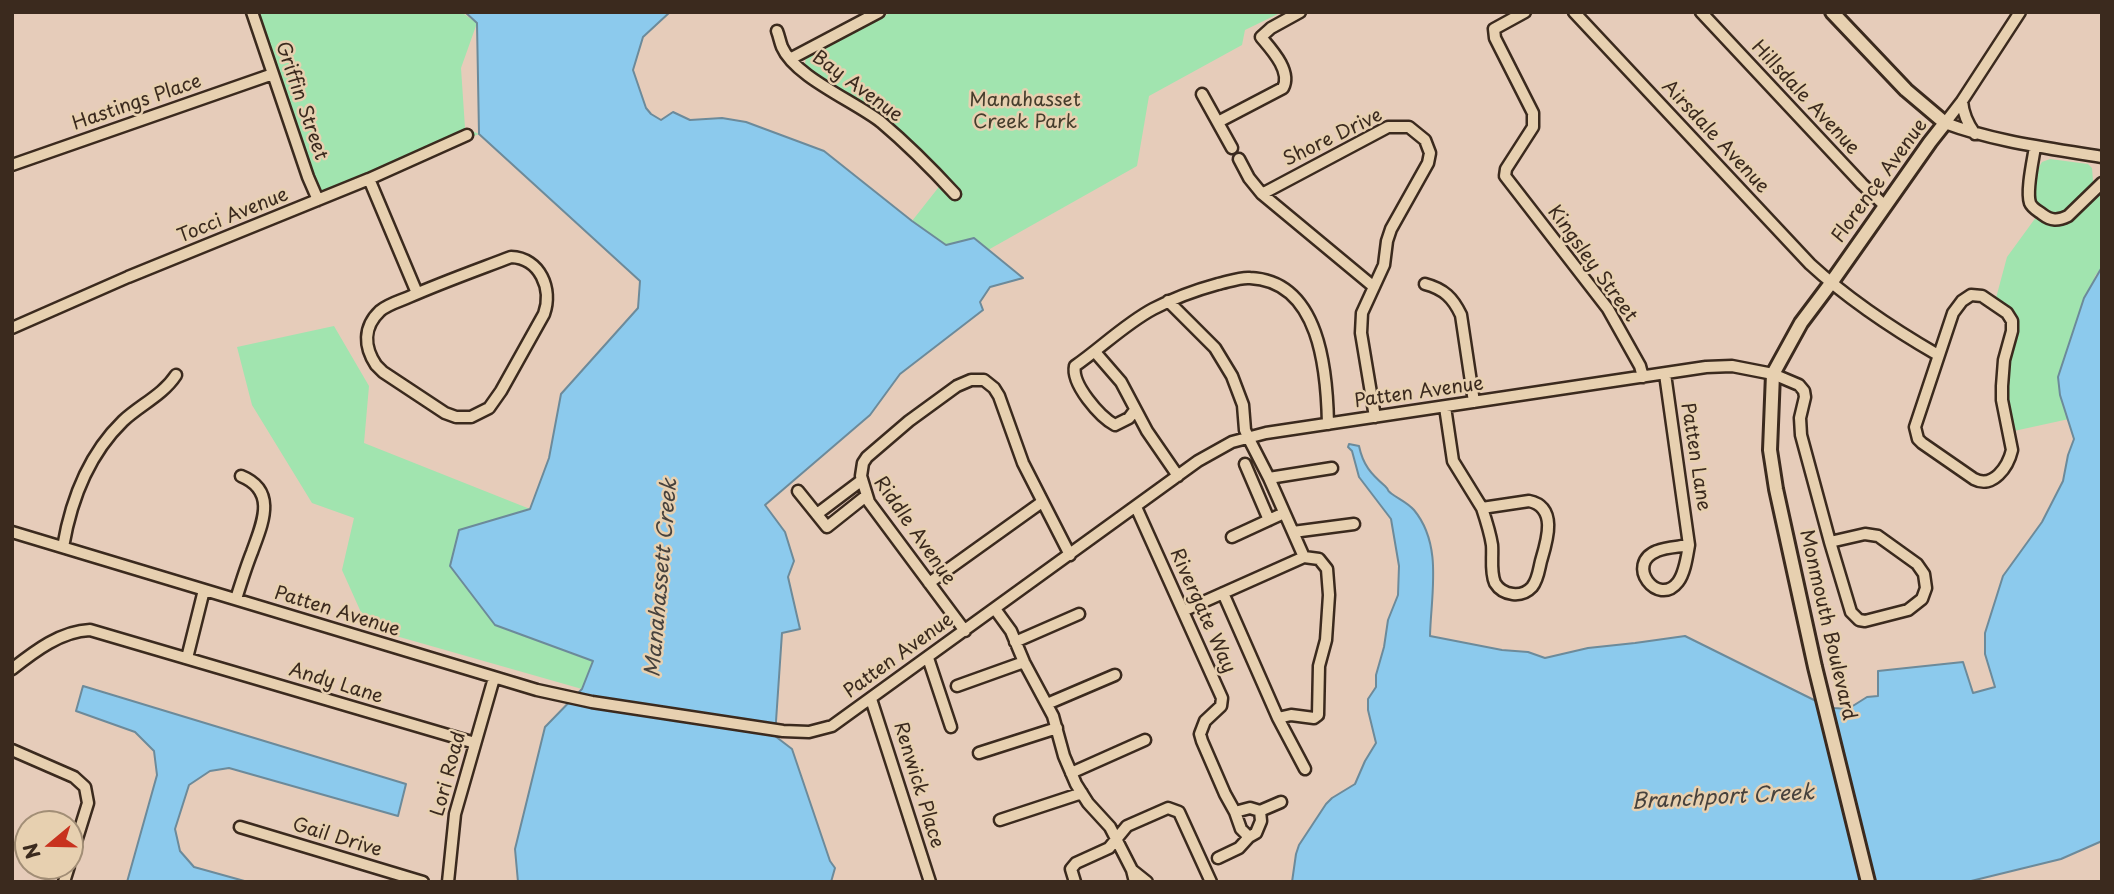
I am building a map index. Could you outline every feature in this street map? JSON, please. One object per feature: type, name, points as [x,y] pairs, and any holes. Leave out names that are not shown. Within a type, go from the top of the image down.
[{"type":"main road","points":[[1832,12],[1906,90],[1945,123]]},
{"type":"main road","name":"Florence Avenue","points":[[1773,374],[1801,323],[1945,123]]},
{"type":"main road","name":"Monmouth Boulevard","points":[[1773,374],[1770,429],[1772,466],[1815,667],[1868,882]]},
{"type":"street","name":"Griffin Street","points":[[252,12],[318,200]]},
{"type":"street","points":[[790,59],[879,12]]},
{"type":"street","points":[[1217,122],[1283,88],[1286,75],[1261,37],[1271,28],[1300,12]]},
{"type":"street","name":"Kingsley Street","points":[[1525,12],[1496,27],[1493,33],[1534,113],[1532,127],[1506,169],[1505,176],[1608,309],[1640,366],[1643,377]]},
{"type":"street","name":"Airsdale Avenue","points":[[1574,12],[1810,264],[1831,283],[1938,355]]},
{"type":"street","name":"Hillsdale Avenue","points":[[1701,12],[1885,206]]},
{"type":"street","name":"Florence Avenue","points":[[1945,123],[2020,12]]},
{"type":"street","name":"Bay Avenue","points":[[777,31],[790,59],[803,71],[879,121],[929,166],[955,194]]},
{"type":"street","name":"Hastings Place","points":[[12,165],[273,74]]},
{"type":"street","points":[[1202,94],[1231,148]]},
{"type":"street","points":[[1962,101],[1967,123],[1975,134]]},
{"type":"street","points":[[1945,123],[1975,134],[2035,147],[2102,157]]},
{"type":"street","name":"Shore Drive","points":[[1262,194],[1388,128],[1405,126],[1419,134],[1428,144],[1429,160],[1391,229],[1384,265],[1362,313],[1361,326],[1375,417]]},
{"type":"street","name":"Tocci Avenue","points":[[12,328],[369,179],[467,135]]},
{"type":"street","points":[[2035,147],[2030,203],[2048,219],[2062,219],[2102,183]]},
{"type":"street","points":[[1238,159],[1262,194],[1374,287]]},
{"type":"street","points":[[369,179],[418,293]]},
{"type":"street","points":[[511,257],[531,265],[543,278],[548,297],[544,314],[501,391],[489,408],[481,413],[467,418],[445,413],[383,372],[370,356],[367,342],[372,321],[385,307],[418,293],[511,257]]},
{"type":"street","points":[[1135,410],[1129,418],[1115,425],[1108,421],[1089,400],[1075,378],[1074,369],[1139,318],[1168,302],[1192,291],[1244,278],[1262,279],[1287,291],[1297,301],[1317,337],[1328,389],[1328,424]]},
{"type":"street","points":[[1425,284],[1440,288],[1457,306],[1475,402]]},
{"type":"street","points":[[1971,295],[1982,296],[2010,317],[2013,327],[2004,360],[2001,386],[2012,450],[1997,477],[1989,482],[1974,479],[1922,443],[1916,433],[1915,422],[1938,355],[1953,313],[1964,298],[1971,295]]},
{"type":"street","points":[[1168,302],[1215,348],[1225,363],[1238,390],[1249,439],[1304,557]]},
{"type":"street","points":[[1095,352],[1121,382],[1135,410],[1178,476]]},
{"type":"street","name":"Patten Avenue","points":[[12,532],[558,695],[783,731],[808,732],[828,728],[871,699],[1219,448],[1266,433],[1706,367],[1732,366],[1773,374],[1799,385],[1804,391],[1800,418],[1801,435],[1830,542]]},
{"type":"street","name":"Patten Lane","points":[[1665,374],[1689,545],[1681,576],[1673,586],[1662,589],[1647,582],[1643,571],[1651,555],[1657,551],[1689,545]]},
{"type":"street","points":[[63,547],[79,489],[96,454],[123,421],[166,388],[176,375]]},
{"type":"street","points":[[862,480],[861,470],[867,457],[909,421],[957,386],[971,380],[984,380],[999,396],[1023,463],[1070,555]]},
{"type":"street","points":[[1445,407],[1453,461],[1482,508],[1492,545],[1494,581],[1498,587],[1510,594],[1523,593],[1536,581],[1547,541],[1549,528],[1544,510],[1529,501],[1482,508]]},
{"type":"street","points":[[1245,464],[1269,520]]},
{"type":"street","points":[[1269,478],[1332,468]]},
{"type":"street","points":[[236,599],[262,523],[264,506],[262,494],[256,486],[241,476]]},
{"type":"street","name":"Riddle Avenue","points":[[817,514],[862,480],[866,496],[888,529],[965,631]]},
{"type":"street","points":[[798,491],[827,527],[866,496]]},
{"type":"street","points":[[929,583],[1042,502]]},
{"type":"street","name":"Rivergate Way","points":[[1136,507],[1222,698],[1221,706],[1205,720],[1200,734],[1241,829],[1249,837]]},
{"type":"street","points":[[1232,537],[1284,513]]},
{"type":"street","points":[[1293,532],[1354,524]]},
{"type":"street","points":[[1865,534],[1878,536],[1921,568],[1926,579],[1922,600],[1908,610],[1869,621],[1860,620],[1849,608],[1830,542],[1865,534]]},
{"type":"street","points":[[1183,611],[1304,557],[1319,559],[1327,569],[1328,616],[1326,640],[1319,666],[1319,712],[1314,718],[1291,715],[1278,718]]},
{"type":"street","points":[[187,657],[204,590]]},
{"type":"street","points":[[1223,593],[1278,718],[1305,769]]},
{"type":"street","points":[[995,609],[1011,631],[1047,704],[1071,772],[1082,793],[1110,827],[1132,870],[1135,882]]},
{"type":"street","points":[[1015,642],[1079,614]]},
{"type":"street","name":"Andy Lane","points":[[12,669],[57,638],[78,630],[90,630],[475,743]]},
{"type":"street","points":[[928,658],[951,727]]},
{"type":"street","points":[[957,686],[1024,662]]},
{"type":"street","points":[[1047,704],[1115,675]]},
{"type":"street","name":"Lori Road","points":[[448,882],[455,814],[494,678]]},
{"type":"street","name":"Renwick Place","points":[[871,699],[930,882]]},
{"type":"street","points":[[979,753],[1057,728]]},
{"type":"street","points":[[1071,772],[1145,740]]},
{"type":"street","points":[[12,750],[74,777],[85,787],[88,803],[84,816]]},
{"type":"street","points":[[1000,820],[1082,793]]},
{"type":"street","points":[[1235,812],[1250,808],[1259,811],[1281,802]]},
{"type":"street","points":[[1075,882],[1073,866],[1109,848],[1127,826],[1168,808],[1176,810],[1211,882]]},
{"type":"street","points":[[1218,858],[1240,848],[1259,828],[1259,811]]},
{"type":"street","name":"Gail Drive","points":[[240,827],[424,882]]},
{"type":"street","points":[[1132,870],[1147,882]]},
{"type":"green space","points":[[254,12],[461,12],[477,23],[461,68],[465,128],[479,134],[316,198]]},
{"type":"green space","name":"Manahasset Creek Park","points":[[892,12],[1282,12],[1245,30],[1242,45],[1149,96],[1137,166],[988,250],[974,238],[946,245],[912,221],[938,188],[941,170],[885,118],[808,70],[805,64],[806,56]]},
{"type":"green space","points":[[2050,159],[2088,164],[2092,168],[2093,181],[2102,192],[2102,267],[2095,276],[2061,400],[2069,419],[2014,431],[2008,402],[2007,374],[2019,324],[2013,311],[1996,298],[2007,257],[2042,209],[2034,197],[2039,167],[2042,162]]},
{"type":"green space","points":[[334,326],[369,386],[364,443],[530,509],[459,530],[495,625],[593,661],[582,689],[368,628],[342,570],[354,518],[312,503],[252,405],[237,347]]},
{"type":"water","name":"Manahassett Creek","points":[[465,12],[670,12],[643,37],[633,70],[646,108],[651,114],[661,120],[673,112],[690,120],[722,118],[746,122],[824,151],[946,245],[974,238],[1023,278],[990,287],[980,302],[983,310],[900,374],[870,415],[765,505],[785,532],[794,561],[788,577],[800,629],[782,633],[775,736],[792,749],[830,861],[835,868],[831,882],[518,882],[515,849],[545,727],[582,689],[593,661],[495,625],[450,566],[459,530],[530,509],[549,458],[561,394],[638,308],[640,281],[479,134],[477,23]]},
{"type":"water","name":"Branchport Creek","points":[[2102,267],[2102,841],[2061,859],[1967,882],[1292,882],[1299,845],[1326,804],[1355,784],[1376,743],[1368,699],[1376,687],[1376,675],[1388,620],[1398,595],[1399,566],[1391,519],[1359,477],[1349,444],[1359,446],[1365,464],[1372,473],[1390,492],[1412,508],[1423,524],[1429,539],[1433,570],[1430,636],[1502,650],[1528,652],[1545,658],[1588,648],[1685,636],[1814,700],[1834,708],[1848,709],[1867,697],[1878,696],[1878,671],[1963,662],[1973,693],[1995,687],[1985,654],[1985,633],[2003,576],[2042,522],[2063,481],[2074,439],[2060,395],[2058,377],[2084,298]]},
{"type":"water","points":[[83,686],[406,784],[398,816],[229,768],[210,771],[189,785],[175,829],[180,851],[194,867],[248,882],[127,882],[157,775],[154,751],[135,732],[76,711]]}]
